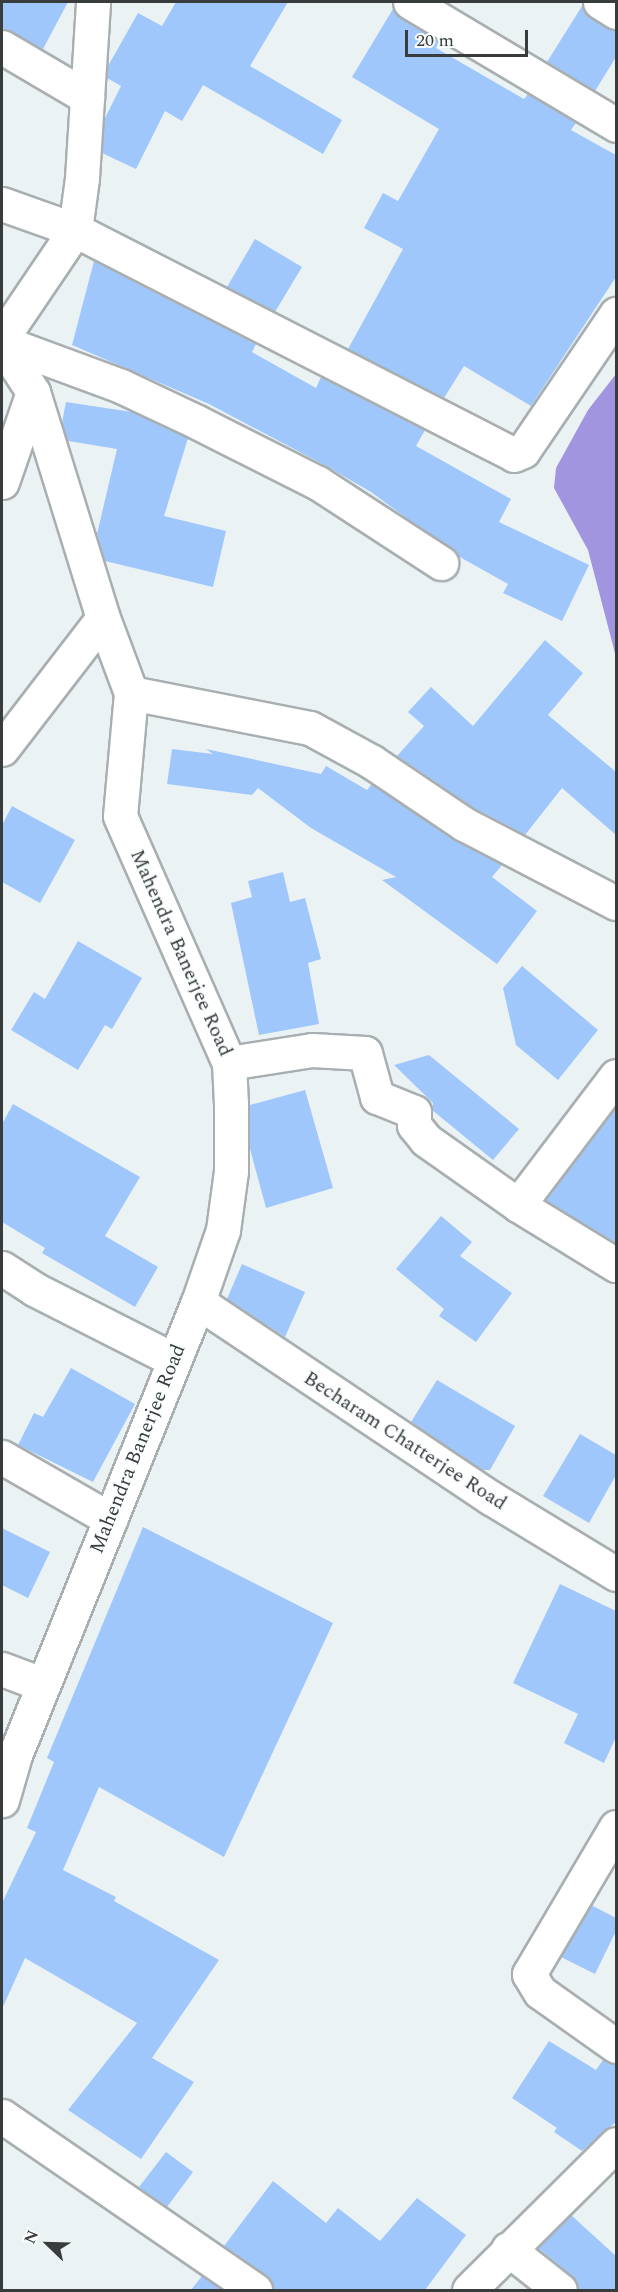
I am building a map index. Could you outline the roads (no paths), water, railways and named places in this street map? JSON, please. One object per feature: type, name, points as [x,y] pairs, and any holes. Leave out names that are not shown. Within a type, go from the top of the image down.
[{"type":"street","points":[[93,2],[75,230],[2,342],[121,386],[197,422],[318,483],[441,563]]},
{"type":"street","points":[[410,2],[616,125]]},
{"type":"street","points":[[600,2],[616,12]]},
{"type":"street","points":[[2,47],[87,97]]},
{"type":"street","points":[[2,204],[75,230],[514,455],[523,451],[616,315]]},
{"type":"street","name":"Mahendra Banerjee Road","points":[[2,342],[33,392],[103,618],[131,693],[120,816],[230,1063],[231,1171],[223,1230],[198,1302],[42,1684],[2,1800]]},
{"type":"street","points":[[2,482],[33,392]]},
{"type":"street","points":[[2,749],[103,618]]},
{"type":"street","points":[[131,693],[310,728],[372,762],[464,824],[616,903]]},
{"type":"street","points":[[230,1063],[312,1050],[364,1053],[377,1097],[414,1112],[414,1125],[426,1140],[518,1205],[616,1265]]},
{"type":"street","points":[[518,1205],[616,1076]]},
{"type":"street","points":[[2,1268],[34,1289],[174,1360]]},
{"type":"street","name":"Becharam Chatterjee Road","points":[[198,1302],[491,1498],[616,1574]]},
{"type":"street","points":[[2,1457],[110,1519]]},
{"type":"street","points":[[2,1669],[42,1684]]},
{"type":"street","points":[[616,1827],[529,1974],[540,1992],[616,2046]]},
{"type":"street","points":[[2,2116],[255,2290]]},
{"type":"street","points":[[469,2290],[616,2144]]},
{"type":"street","points":[[508,2249],[560,2290]]}]
